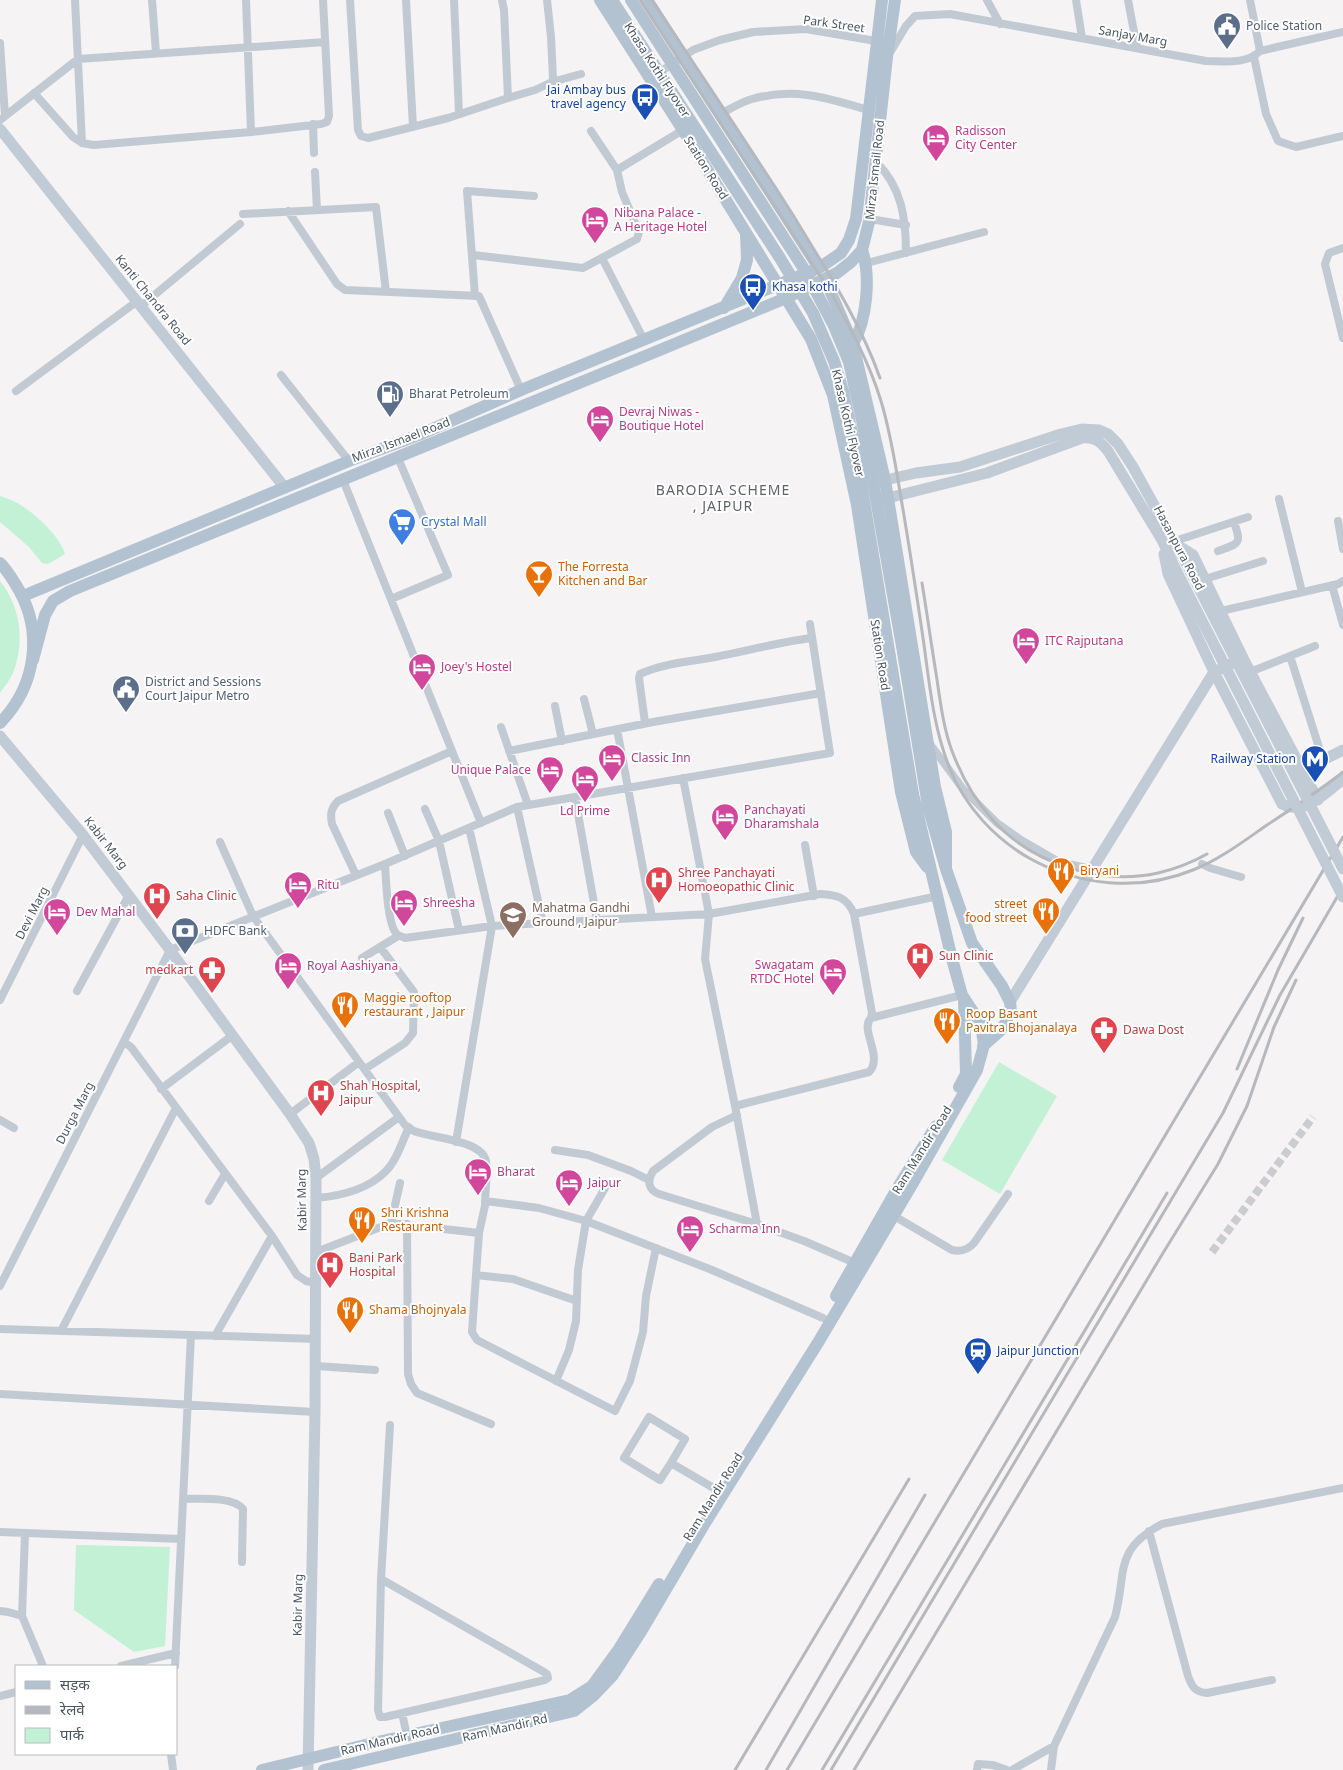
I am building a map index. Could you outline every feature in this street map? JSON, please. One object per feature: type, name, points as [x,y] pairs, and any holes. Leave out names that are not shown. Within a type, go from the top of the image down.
[{"type":"main road","name":"Station Road","points":[[600,0],[811,339],[833,395],[854,487],[901,792],[916,852],[932,873],[963,997],[981,1024],[983,1046]]},
{"type":"main road","name":"Khasa Kothi Flyover","points":[[612,0],[780,258],[813,313],[834,361],[843,391],[855,447],[913,794],[932,873]]},
{"type":"main road","name":"Khasa Kothi Flyover","points":[[631,0],[804,269],[834,326],[849,362],[863,424],[894,594],[928,806],[946,869]]},
{"type":"main road","points":[[647,0],[822,274],[853,344],[885,480],[935,787],[946,832],[946,869],[972,943],[1002,986],[1010,1002],[1011,1011],[1006,1022],[983,1046]]},
{"type":"main road","name":"Mirza Ismail Road","points":[[32,660],[45,615],[53,601],[70,591],[786,298],[822,274],[841,253],[849,240],[856,219],[882,0]]},
{"type":"main road","name":"Mirza Ismail Road","points":[[779,286],[822,274],[837,273],[862,250],[870,220],[887,57],[896,0]]},
{"type":"main road","points":[[724,308],[742,278],[748,260],[746,232]]},
{"type":"main road","points":[[853,344],[859,333],[864,306],[867,263],[862,250]]},
{"type":"main road","name":"Mirza Ismael Road","points":[[23,596],[349,460],[419,435],[521,390],[779,286]]},
{"type":"main road","points":[[0,564],[7,569],[23,596],[34,635],[32,660],[24,691],[10,713],[0,723]]},
{"type":"main road","name":"Ram Mandir Road","points":[[262,1770],[308,1764],[407,1736],[570,1700],[592,1686],[619,1649],[823,1318],[966,1074],[963,997]]},
{"type":"main road","name":"Ram Mandir Road","points":[[593,1696],[613,1675],[642,1630],[705,1523],[820,1341],[977,1070],[983,1046]]},
{"type":"main road","name":"Ram Mandir Rd","points":[[324,1770],[574,1712],[593,1696]]},
{"type":"main road","points":[[407,1736],[410,1750]]},
{"type":"street","points":[[75,0],[82,144]]},
{"type":"street","points":[[152,0],[156,54]]},
{"type":"street","points":[[246,0],[251,132]]},
{"type":"street","points":[[34,93],[72,137],[82,144],[94,145],[251,132],[327,122],[329,116],[323,0]]},
{"type":"street","points":[[350,0],[358,130],[362,136],[368,138],[413,128],[581,74]]},
{"type":"street","points":[[406,0],[413,128]]},
{"type":"street","points":[[454,0],[459,114]]},
{"type":"street","points":[[502,0],[508,98]]},
{"type":"street","points":[[547,0],[551,37],[552,82]]},
{"type":"street","points":[[987,0],[1000,24]]},
{"type":"street","points":[[1076,0],[1082,38]]},
{"type":"street","points":[[1128,0],[1137,48]]},
{"type":"street","points":[[1250,0],[1260,51]]},
{"type":"street","name":"Sanjay Marg","points":[[887,57],[915,16],[950,14],[1206,61],[1234,62],[1254,57]]},
{"type":"street","name":"Park Street","points":[[650,78],[693,50],[720,40],[752,32],[806,30],[876,41]]},
{"type":"street","points":[[1343,32],[1260,51],[1254,57],[1266,114],[1278,140],[1296,147],[1343,136]]},
{"type":"street","points":[[2,118],[78,59],[325,42]]},
{"type":"street","points":[[0,43],[2,118]]},
{"type":"street","points":[[720,114],[750,99],[786,93],[819,95],[868,110]]},
{"type":"street","points":[[313,124],[314,154]]},
{"type":"street","name":"Kanti Chandra Road","points":[[0,130],[285,488]]},
{"type":"street","points":[[617,170],[682,130]]},
{"type":"street","points":[[473,255],[583,268],[637,239],[639,232],[622,192],[617,170],[591,132]]},
{"type":"street","points":[[876,162],[884,170],[899,197],[906,225],[906,253]]},
{"type":"street","points":[[315,172],[317,210]]},
{"type":"street","points":[[475,296],[467,191],[534,196]]},
{"type":"street","points":[[243,214],[376,207],[386,292]]},
{"type":"street","points":[[288,211],[337,284],[345,290],[480,296],[521,390]]},
{"type":"street","points":[[870,220],[906,225]]},
{"type":"street","points":[[16,391],[138,304],[240,224]]},
{"type":"street","points":[[867,263],[984,232]]},
{"type":"street","points":[[1343,248],[1329,253],[1325,264],[1343,338]]},
{"type":"street","points":[[602,258],[644,340]]},
{"type":"street","points":[[281,375],[349,460]]},
{"type":"street","name":"Hasanpura Road","points":[[854,487],[916,473],[960,467],[1082,429],[1098,430],[1108,434],[1118,444],[1171,540],[1180,564],[1343,897]]},
{"type":"street","name":"Hasanpura Road","points":[[857,505],[986,473],[1082,438],[1092,438],[1100,441],[1108,451],[1171,540]]},
{"type":"street","points":[[391,599],[448,575],[398,458]]},
{"type":"street","points":[[343,480],[481,823]]},
{"type":"street","points":[[1279,498],[1302,592]]},
{"type":"street","points":[[1171,540],[1248,517]]},
{"type":"street","points":[[1338,521],[1343,549]]},
{"type":"street","points":[[1218,550],[1235,545],[1238,540],[1239,536],[1234,522]]},
{"type":"street","points":[[1171,540],[1193,555],[1247,666],[1318,800]]},
{"type":"street","points":[[1171,540],[1168,574],[1216,677],[1282,804],[1289,808],[1301,807],[1318,800],[1343,779]]},
{"type":"street","points":[[1205,580],[1263,561]]},
{"type":"street","points":[[1180,564],[1343,869]]},
{"type":"street","points":[[1221,611],[1332,586],[1343,581]]},
{"type":"street","points":[[1332,586],[1343,625]]},
{"type":"street","points":[[170,950],[405,856],[517,807],[830,753],[810,624]]},
{"type":"street","points":[[645,723],[640,674],[656,666],[716,657],[784,642],[812,638]]},
{"type":"street","points":[[1010,1002],[1205,686],[1216,677],[1247,666],[1290,656],[1315,646]]},
{"type":"street","points":[[1290,656],[1323,760]]},
{"type":"street","points":[[509,750],[645,723],[821,693]]},
{"type":"street","points":[[584,699],[594,734]]},
{"type":"street","points":[[555,706],[562,740]]},
{"type":"street","points":[[501,728],[528,805]]},
{"type":"street","points":[[617,729],[652,917]]},
{"type":"street","name":"Kabir Marg","points":[[0,736],[84,835],[170,950],[290,1114],[309,1143],[314,1159],[316,1178],[316,1366],[308,1764]]},
{"type":"street","points":[[927,739],[963,789],[997,823],[1021,840],[1059,862],[1091,869]]},
{"type":"street","points":[[1298,764],[1323,760],[1343,750]]},
{"type":"street","points":[[356,875],[332,824],[330,816],[332,806],[338,800],[452,751]]},
{"type":"street","points":[[683,778],[709,914],[705,959],[757,1224]]},
{"type":"street","points":[[575,797],[597,920]]},
{"type":"street","points":[[517,807],[543,923]]},
{"type":"street","points":[[425,809],[439,841],[460,930]]},
{"type":"street","points":[[388,813],[405,856]]},
{"type":"street","points":[[456,1142],[492,926],[469,828]]},
{"type":"street","name":"Devi Marg","points":[[0,1000],[84,835]]},
{"type":"street","points":[[220,842],[253,916],[399,1116],[413,1131],[456,1142],[482,1153],[486,1161],[485,1204],[479,1233],[472,1332],[477,1340],[614,1411],[630,1381],[643,1332],[646,1296],[656,1248]]},
{"type":"street","points":[[806,845],[814,896]]},
{"type":"street","points":[[385,864],[387,903],[394,930],[398,936],[405,938],[492,926],[709,914],[814,896],[837,895],[844,898],[854,914],[872,1013],[871,1018],[868,1020],[868,1026],[874,1061],[873,1068],[869,1072],[735,1106]]},
{"type":"street","points":[[1202,864],[1241,877]]},
{"type":"street","points":[[77,991],[129,895]]},
{"type":"street","points":[[854,914],[938,896]]},
{"type":"street","points":[[362,958],[398,936]]},
{"type":"street","points":[[365,1069],[406,1043],[413,1033],[414,992],[380,947]]},
{"type":"street","name":"Durga Marg","points":[[0,1286],[170,950]]},
{"type":"street","points":[[871,1018],[963,997]]},
{"type":"street","points":[[161,1089],[233,1035]]},
{"type":"street","points":[[124,1042],[131,1047],[272,1236],[297,1275],[306,1281],[316,1283]]},
{"type":"street","points":[[290,1114],[359,1062]]},
{"type":"street","points":[[60,1331],[176,1108]]},
{"type":"street","points":[[737,1115],[696,1138],[653,1171],[649,1180],[650,1189],[659,1194],[804,1240],[855,1263]]},
{"type":"street","points":[[316,1178],[399,1116]]},
{"type":"street","points":[[0,1120],[14,1128]]},
{"type":"street","points":[[316,1198],[336,1196],[358,1189],[385,1172],[397,1155],[409,1127]]},
{"type":"street","points":[[555,1150],[588,1155],[649,1180]]},
{"type":"street","points":[[209,1201],[225,1174]]},
{"type":"street","points":[[391,1223],[400,1183]]},
{"type":"street","points":[[556,1380],[569,1350],[576,1321],[579,1262],[586,1221],[605,1188]]},
{"type":"street","points":[[894,1216],[952,1250],[963,1250],[968,1249],[974,1243],[1008,1194]]},
{"type":"street","points":[[485,1204],[486,1201],[539,1208],[586,1221],[712,1270],[823,1318]]},
{"type":"street","points":[[316,1252],[391,1223],[479,1233]]},
{"type":"street","points":[[407,1224],[408,1374],[411,1384],[417,1392],[492,1424]]},
{"type":"street","points":[[215,1336],[272,1236]]},
{"type":"street","points":[[476,1275],[512,1279],[577,1300]]},
{"type":"street","points":[[0,1329],[316,1339]]},
{"type":"street","points":[[175,1665],[191,1335]]},
{"type":"street","points":[[316,1366],[375,1370]]},
{"type":"street","points":[[0,1394],[315,1412]]},
{"type":"street","points":[[649,1417],[685,1440],[671,1463],[660,1480],[624,1458],[649,1417]]},
{"type":"street","points":[[381,1579],[548,1676],[545,1680],[402,1713],[382,1717],[379,1714],[381,1579],[390,1425]]},
{"type":"street","points":[[671,1463],[717,1490]]},
{"type":"street","points":[[1051,1770],[1054,1746],[1115,1617],[1119,1602],[1122,1566],[1132,1546],[1149,1531],[1162,1524],[1343,1488]]},
{"type":"street","points":[[183,1499],[234,1502],[243,1509],[242,1562]]},
{"type":"street","points":[[1149,1531],[1188,1676],[1194,1689],[1207,1693],[1272,1680]]},
{"type":"street","points":[[0,1532],[181,1539]]},
{"type":"street","points":[[25,1533],[22,1616],[43,1665]]},
{"type":"street","points":[[0,1611],[22,1616]]},
{"type":"street","points":[[125,1665],[176,1653]]},
{"type":"street","points":[[0,1696],[15,1692]]},
{"type":"street","points":[[402,1713],[407,1736]]},
{"type":"street","points":[[1012,1770],[1054,1746]]},
{"type":"street","points":[[171,1755],[173,1770]]},
{"type":"street","points":[[977,1770],[978,1764],[993,1765],[1007,1770]]},
{"type":"green space","points":[[0,496],[22,506],[37,517],[57,539],[65,554],[48,564],[42,563],[29,547],[0,522]]},
{"type":"green space","points":[[0,581],[13,602],[17,613],[20,637],[17,661],[13,673],[0,693]]},
{"type":"green space","points":[[999,1062],[1057,1096],[1000,1194],[942,1160]]},
{"type":"green space","points":[[76,1545],[170,1547],[165,1646],[134,1652],[74,1610]]},
{"type":"tunnel","points":[[1212,1252],[1313,1117]]},
{"type":"railway","points":[[640,0],[830,291],[852,331],[871,372],[890,435],[939,735],[956,783],[982,820],[1016,850],[1029,858],[1068,875],[1110,883],[1152,881],[1193,870],[1222,856],[1343,772]]},
{"type":"railway","points":[[652,0],[776,188],[841,294],[872,356],[880,378]]},
{"type":"railway","points":[[922,583],[946,732],[964,778],[992,819],[1026,848],[1046,859],[1090,873],[1113,876],[1136,876],[1158,873],[1171,870],[1207,854]]},
{"type":"railway","points":[[787,1770],[1343,837]]},
{"type":"railway","points":[[831,1770],[1223,1113],[1280,995],[1343,887]]},
{"type":"railway","points":[[1237,1069],[1278,970],[1303,918]]},
{"type":"railway","points":[[854,1770],[1218,1164],[1247,1106],[1274,1027],[1296,980]]},
{"type":"railway","points":[[822,1770],[1167,1193]]},
{"type":"railway","points":[[735,1770],[909,1479]]},
{"type":"railway","points":[[766,1770],[925,1495]]},
{"type":"place","name":"Police Station","points":[[1227,50]]},
{"type":"place","name":"Jai Ambay bus travel agency","points":[[645,121]]},
{"type":"place","name":"Radisson City Center","points":[[936,162]]},
{"type":"place","name":"Nibana Palace - A Heritage Hotel","points":[[595,244]]},
{"type":"place","name":"Khasa kothi","points":[[753,311]]},
{"type":"place","name":"Bharat Petroleum","points":[[390,418]]},
{"type":"place","name":"Devraj Niwas - Boutique Hotel","points":[[600,443]]},
{"type":"place","name":"Crystal Mall","points":[[402,546]]},
{"type":"place","name":"The Forresta Kitchen and Bar","points":[[539,598]]},
{"type":"place","name":"ITC Rajputana","points":[[1026,665]]},
{"type":"place","name":"Joey's Hostel","points":[[422,691]]},
{"type":"place","name":"District and Sessions Court Jaipur Metro","points":[[126,713]]},
{"type":"place","name":"Classic Inn","points":[[612,782]]},
{"type":"place","name":"Railway Station","points":[[1315,783]]},
{"type":"place","name":"Unique Palace","points":[[550,794]]},
{"type":"place","name":"Ld Prime","points":[[585,803]]},
{"type":"place","name":"Panchayati Dharamshala","points":[[725,841]]},
{"type":"place","name":"Biryani","points":[[1061,895]]},
{"type":"place","name":"Shree Panchayati Homoeopathic Clinic","points":[[659,904]]},
{"type":"place","name":"Ritu","points":[[298,909]]},
{"type":"place","name":"Saha Clinic","points":[[157,920]]},
{"type":"place","name":"Shreesha","points":[[404,927]]},
{"type":"place","name":"street food street","points":[[1046,935]]},
{"type":"place","name":"Dev Mahal","points":[[57,936]]},
{"type":"place","name":"Mahatma Gandhi Ground , Jaipur","points":[[513,939]]},
{"type":"place","name":"HDFC Bank","points":[[185,955]]},
{"type":"place","name":"Sun Clinic","points":[[920,980]]},
{"type":"place","name":"Royal Aashiyana","points":[[288,990]]},
{"type":"place","name":"medkart","points":[[212,994]]},
{"type":"place","name":"Swagatam RTDC Hotel","points":[[833,996]]},
{"type":"place","name":"Maggie rooftop restaurant , Jaipur","points":[[345,1029]]},
{"type":"place","name":"Roop Basant Pavitra Bhojanalaya","points":[[947,1045]]},
{"type":"place","name":"Dawa Dost","points":[[1104,1054]]},
{"type":"place","name":"Shah Hospital, Jaipur","points":[[321,1117]]},
{"type":"place","name":"Bharat","points":[[478,1196]]},
{"type":"place","name":"Jaipur","points":[[569,1207]]},
{"type":"place","name":"Shri Krishna Restaurant","points":[[362,1244]]},
{"type":"place","name":"Scharma Inn","points":[[690,1253]]},
{"type":"place","name":"Bani Park Hospital","points":[[330,1289]]},
{"type":"place","name":"Shama Bhojnyala","points":[[350,1334]]},
{"type":"place","name":"Jaipur Junction","points":[[978,1375]]},
{"type":"district","name":"BARODIA SCHEME , JAIPUR","points":[[723,498]]}]
